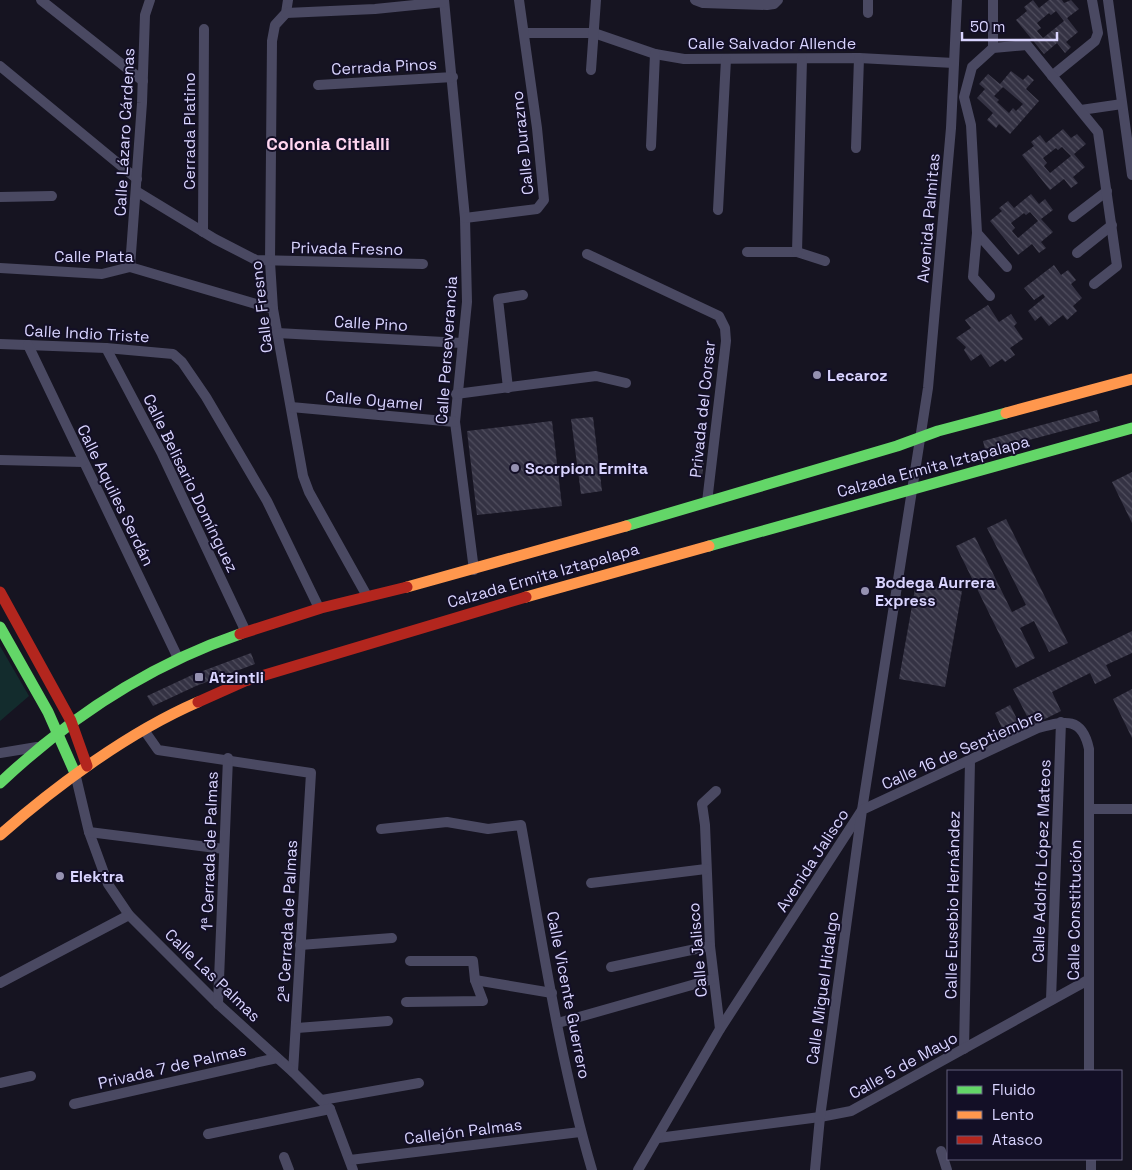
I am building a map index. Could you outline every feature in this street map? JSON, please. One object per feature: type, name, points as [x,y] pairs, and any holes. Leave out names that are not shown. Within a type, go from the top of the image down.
[{"type":"main road","name":"Calzada Ermita Iztapalapa","points":[[0,783],[40,746],[71,721],[137,679],[178,658],[246,632],[319,608],[474,570],[707,502],[938,431],[1132,379]]},
{"type":"main road","name":"Calzada Ermita Iztapalapa","points":[[0,836],[44,796],[75,773],[144,730],[186,707],[245,682],[378,639],[912,488],[1132,428]]},
{"type":"main road","points":[[0,592],[71,721],[87,766]]},
{"type":"main road","name":"Calle Las Palmas","points":[[0,626],[58,732],[75,773]]},
{"type":"street","points":[[41,0],[143,80]]},
{"type":"street","name":"Calle Lázaro Cárdenas","points":[[130,267],[143,80],[145,15],[150,0]]},
{"type":"street","name":"Calle Fresno","points":[[288,0],[286,13],[275,26],[272,41],[270,262],[273,309],[303,476],[309,492],[367,596]]},
{"type":"street","name":"Calle Durazno","points":[[465,218],[538,209],[544,200],[537,128],[519,0]]},
{"type":"street","points":[[591,70],[596,0]]},
{"type":"street","points":[[695,0],[703,4],[767,5],[774,4],[778,0]]},
{"type":"street","points":[[868,0],[868,13]]},
{"type":"street","name":"Avenida Palmitas","points":[[919,438],[928,388],[954,63],[957,0]]},
{"type":"street","points":[[993,48],[994,0]]},
{"type":"street","points":[[1052,76],[1096,41],[1098,33],[1092,0]]},
{"type":"street","points":[[1108,0],[1132,174]]},
{"type":"street","points":[[286,13],[375,9],[444,1]]},
{"type":"street","name":"Calle Perseverancia","points":[[444,1],[453,77],[465,218],[467,302],[456,394],[455,422],[474,570]]},
{"type":"street","name":"Cerrada Platino","points":[[203,232],[204,29]]},
{"type":"street","name":"Calle Salvador Allende","points":[[524,33],[594,33],[655,54],[684,59],[858,58],[954,63]]},
{"type":"street","points":[[990,296],[973,277],[977,233],[971,125],[964,97],[972,68],[993,48],[1028,44],[1096,128],[1100,137],[1117,266],[1094,284]]},
{"type":"street","points":[[651,146],[655,54]]},
{"type":"street","points":[[856,148],[858,58]]},
{"type":"street","points":[[718,210],[726,59]]},
{"type":"street","points":[[797,252],[802,59]]},
{"type":"street","points":[[0,66],[137,179]]},
{"type":"street","name":"Cerrada Pinos","points":[[318,85],[453,77]]},
{"type":"street","points":[[1081,110],[1122,104]]},
{"type":"street","name":"Privada Fresno","points":[[136,190],[203,232],[256,260],[270,262],[423,264]]},
{"type":"street","points":[[1073,217],[1107,191]]},
{"type":"street","points":[[0,197],[52,196]]},
{"type":"street","points":[[1077,253],[1112,225]]},
{"type":"street","points":[[977,233],[1007,267]]},
{"type":"street","points":[[747,252],[797,252],[825,261]]},
{"type":"street","name":"Privada del Corsar","points":[[587,254],[719,316],[725,328],[726,341],[707,502]]},
{"type":"street","name":"Calle Plata","points":[[0,268],[102,274],[130,267],[273,309]]},
{"type":"street","points":[[508,388],[498,299],[523,295]]},
{"type":"street","name":"Calle Pino","points":[[277,333],[462,343]]},
{"type":"street","name":"Calle Indio Triste","points":[[0,344],[106,348],[173,354],[182,362],[206,397],[267,501],[319,608]]},
{"type":"street","name":"Calle Aquiles Serdán","points":[[28,345],[82,462],[178,658]]},
{"type":"street","name":"Calle Belisario Domínguez","points":[[106,348],[162,454],[246,632]]},
{"type":"street","points":[[456,394],[596,376],[626,383]]},
{"type":"street","name":"Calle Oyamel","points":[[291,407],[455,422]]},
{"type":"street","name":"Avenida Jalisco","points":[[638,1170],[720,1029],[862,810],[919,438]]},
{"type":"street","points":[[0,460],[82,462]]},
{"type":"street","name":"Calle 16 de Septiembre","points":[[862,810],[1038,728],[1061,722],[1076,725],[1086,733],[1089,749]]},
{"type":"street","name":"Calle Adolfo López Mateos","points":[[1051,1000],[1061,722]]},
{"type":"street","points":[[144,730],[158,750],[228,758]]},
{"type":"street","points":[[0,753],[40,746]]},
{"type":"street","name":"Calle Constitución","points":[[1089,749],[1089,1070]]},
{"type":"street","name":"2ª Cerrada de Palmas","points":[[228,758],[311,773],[293,1072]]},
{"type":"street","name":"1ª Cerrada de Palmas","points":[[218,1004],[228,758]]},
{"type":"street","name":"Calle Eusebio Hernández","points":[[964,1049],[970,761]]},
{"type":"street","points":[[78,786],[87,766]]},
{"type":"street","name":"Calle Las Palmas","points":[[75,773],[89,832],[108,884],[129,915],[218,1004],[322,1100],[330,1109],[352,1165]]},
{"type":"street","name":"Calle Jalisco","points":[[716,791],[702,804],[705,825],[710,946],[720,1029]]},
{"type":"street","points":[[1090,809],[1132,809]]},
{"type":"street","name":"Calle Miguel Hidalgo","points":[[815,1170],[820,1117],[862,810]]},
{"type":"street","name":"Calle Vicente Guerrero","points":[[381,829],[447,822],[488,829],[522,825],[552,993],[580,1132],[592,1170]]},
{"type":"street","points":[[89,832],[224,849]]},
{"type":"street","points":[[590,883],[706,869]]},
{"type":"street","points":[[0,983],[129,915]]},
{"type":"street","points":[[300,945],[392,938]]},
{"type":"street","points":[[611,967],[710,946]]},
{"type":"street","points":[[406,1002],[483,1001],[475,980],[473,961],[410,961]]},
{"type":"street","points":[[558,1022],[713,979]]},
{"type":"street","points":[[475,980],[552,993]]},
{"type":"street","name":"Calle 5 de Mayo","points":[[658,1138],[820,1117],[851,1111],[1088,980]]},
{"type":"street","points":[[297,1028],[388,1021]]},
{"type":"street","name":"Privada 7 de Palmas","points":[[74,1104],[277,1058]]},
{"type":"street","points":[[0,1083],[31,1076]]},
{"type":"street","points":[[322,1100],[419,1083]]},
{"type":"street","points":[[208,1134],[330,1109]]},
{"type":"street","name":"Callejón Palmas","points":[[352,1165],[580,1132]]},
{"type":"street","points":[[941,1151],[947,1170]]},
{"type":"street","points":[[284,1157],[289,1170]]},
{"type":"green space","points":[[0,646],[29,696],[0,721]]},
{"type":"building","points":[[1033,0],[1039,8],[1049,0],[1062,0],[1064,3],[1071,0],[1079,9],[1067,18],[1078,32],[1066,42],[1071,47],[1065,53],[1057,43],[1044,54],[1016,20],[1027,11],[1024,7]],"holes":[[[1056,11],[1064,21],[1043,38],[1037,31],[1041,28],[1037,23],[1049,13],[1051,15]]]},
{"type":"building","points":[[1011,71],[1023,80],[1028,75],[1034,80],[1026,89],[1039,101],[1010,134],[999,124],[996,128],[987,120],[993,113],[977,98],[985,89],[979,84],[988,74],[1000,84]],"holes":[[[1003,87],[1023,104],[1016,111],[1013,108],[1009,113],[997,102],[999,100],[994,96]]]},
{"type":"building","points":[[1063,129],[1071,138],[1077,134],[1086,144],[1074,154],[1085,167],[1073,177],[1078,183],[1071,188],[1064,179],[1050,190],[1022,155],[1034,146],[1031,142],[1040,135],[1046,143]],"holes":[[[1062,147],[1071,156],[1050,173],[1044,166],[1047,163],[1043,158],[1056,148],[1058,150]]]},
{"type":"building","points":[[1031,194],[1039,204],[1045,199],[1053,210],[1041,219],[1053,232],[1041,242],[1046,248],[1039,253],[1032,244],[1018,255],[990,221],[1002,211],[999,208],[1008,201],[1014,208]],"holes":[[[1030,212],[1038,221],[1018,238],[1012,231],[1015,228],[1011,223],[1024,213],[1026,215]]]},
{"type":"building","points":[[1054,265],[1061,275],[1068,270],[1076,280],[1071,284],[1082,298],[1073,306],[1077,311],[1067,320],[1063,315],[1049,326],[1041,316],[1035,321],[1028,311],[1045,297],[1043,294],[1034,300],[1024,288]]},
{"type":"building","points":[[988,305],[999,322],[1011,314],[1017,323],[1014,326],[1023,339],[1010,348],[1015,355],[1005,362],[1002,359],[990,367],[981,354],[971,361],[964,350],[966,347],[956,338],[971,328],[965,320]]},
{"type":"building","points":[[1097,410],[1100,421],[999,448],[999,446],[985,449],[983,441]]},
{"type":"building","points":[[593,417],[602,491],[581,494],[571,419]]},
{"type":"building","name":"Scorpion Ermita","points":[[552,421],[562,506],[477,515],[467,431]]},
{"type":"building","points":[[696,459],[704,460],[702,478],[694,477]]},
{"type":"building","points":[[1132,472],[1132,523],[1112,482]]},
{"type":"building","points":[[1006,519],[1068,643],[1049,652],[1034,621],[1020,628],[1035,658],[1016,668],[956,546],[975,537],[1012,612],[1026,605],[987,528]]},
{"type":"building","points":[[916,583],[962,591],[945,687],[899,679]]},
{"type":"building","points":[[1132,631],[1132,653],[1106,665],[1111,676],[1095,684],[1090,673],[1052,692],[1061,711],[1001,741],[997,733],[1003,730],[995,713],[1010,705],[1019,723],[1028,718],[1013,689]]},
{"type":"building","points":[[251,653],[255,664],[196,686],[153,706],[147,696],[192,675]]},
{"type":"building","points":[[1132,689],[1132,738],[1113,699]]},
{"type":"traffic: fast","points":[[626,526],[897,446],[938,431],[1006,413]]},
{"type":"traffic: fast","points":[[709,546],[1132,428]]},
{"type":"traffic: fast","points":[[0,627],[48,712],[75,773]]},
{"type":"traffic: fast","points":[[0,783],[54,736],[112,695],[174,661],[240,634]]},
{"type":"traffic: slow","points":[[1006,413],[1132,379]]},
{"type":"traffic: slow","points":[[407,587],[626,526]]},
{"type":"traffic: slow","points":[[526,597],[709,546]]},
{"type":"traffic: slow","points":[[0,835],[45,797],[120,744],[146,728],[198,702]]},
{"type":"traffic: jam","points":[[240,634],[321,608],[407,587]]},
{"type":"traffic: jam","points":[[0,592],[71,721],[87,766]]},
{"type":"traffic: jam","points":[[198,702],[245,681],[526,597]]},
{"type":"place","name":"Lecaroz","points":[[817,375]]},
{"type":"place","name":"Scorpion Ermita","points":[[515,468]]},
{"type":"place","name":"Bodega Aurrera Express","points":[[865,591]]},
{"type":"place","name":"Atzintli","points":[[199,677]]},
{"type":"place","name":"Elektra","points":[[60,876]]},
{"type":"district","name":"Colonia Citlalli","points":[[328,144]]}]
